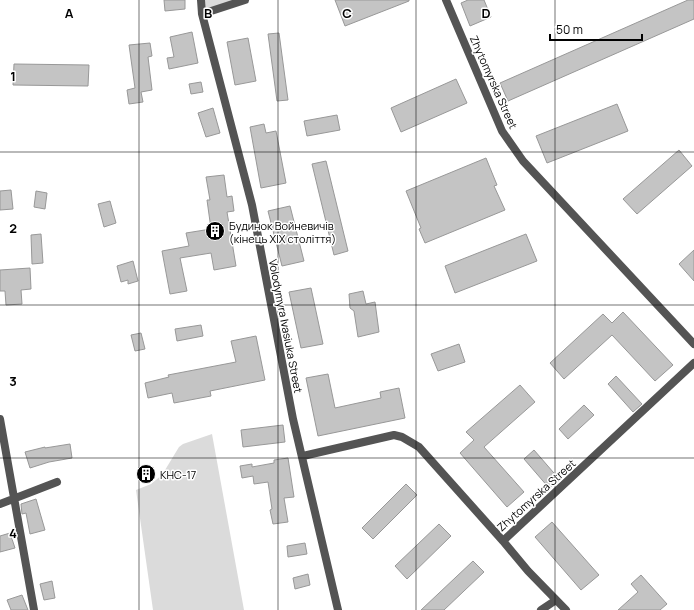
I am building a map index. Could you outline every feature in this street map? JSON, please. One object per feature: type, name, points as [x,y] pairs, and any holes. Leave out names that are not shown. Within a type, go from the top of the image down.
[{"type":"street","name":"Volodymyra Ivasiuka Street","points":[[201,0],[202,14],[252,205],[293,419],[338,610]]},
{"type":"street","points":[[202,14],[245,0]]},
{"type":"street","name":"Zhytomyrska Street","points":[[446,0],[502,131],[519,155],[694,344]]},
{"type":"street","name":"Zhytomyrska Street","points":[[302,456],[394,436],[402,437],[419,447],[503,541],[694,363]]},
{"type":"street","points":[[0,420],[34,610]]},
{"type":"street","points":[[0,504],[57,482]]},
{"type":"street","points":[[503,541],[528,571],[566,610]]},
{"type":"street","points":[[541,610],[556,600]]},
{"type":"shaded area","points":[[201,0],[245,0],[202,14]]},
{"type":"shaded area","points":[[212,434],[244,610],[153,610],[136,490],[151,484],[162,475],[179,447],[183,444]]},
{"type":"building","points":[[164,0],[185,0],[185,9],[165,11]]},
{"type":"building","points":[[335,0],[409,0],[409,1],[345,26]]},
{"type":"building","points":[[468,0],[484,0],[491,17],[470,26],[461,3]]},
{"type":"building","points":[[688,0],[694,0],[694,19],[508,101],[500,83]]},
{"type":"building","points":[[192,32],[198,63],[169,69],[167,58],[174,57],[170,37]]},
{"type":"building","points":[[279,33],[288,100],[277,101],[268,34]]},
{"type":"building","points":[[248,38],[256,81],[235,85],[227,42]]},
{"type":"building","points":[[150,43],[152,56],[148,57],[152,90],[141,92],[143,102],[129,104],[127,90],[135,88],[129,45]]},
{"type":"building","points":[[14,64],[89,65],[88,86],[13,85]]},
{"type":"building","points":[[456,79],[467,103],[401,132],[391,108]]},
{"type":"building","points":[[201,82],[203,92],[191,94],[189,84]]},
{"type":"building","points":[[617,104],[628,131],[547,163],[536,136]]},
{"type":"building","points":[[213,108],[220,133],[206,137],[198,113]]},
{"type":"building","points":[[337,115],[340,130],[307,136],[304,121]]},
{"type":"building","points":[[264,124],[266,133],[276,131],[286,183],[261,188],[250,127]]},
{"type":"building","points":[[679,150],[692,166],[637,214],[623,199]]},
{"type":"building","points":[[486,158],[497,185],[494,186],[505,210],[425,243],[419,229],[421,228],[406,191]]},
{"type":"building","points":[[326,161],[348,251],[334,255],[312,164]]},
{"type":"building","name":"Будинок Войневичів (кінець ХІХ століття)","points":[[224,175],[227,197],[232,196],[234,211],[227,212],[236,266],[214,270],[211,253],[180,258],[187,291],[170,294],[162,251],[189,246],[186,233],[211,229],[207,200],[210,200],[206,177]]},
{"type":"building","points":[[11,190],[13,209],[0,210],[0,191]]},
{"type":"building","points":[[36,191],[47,193],[45,209],[34,207]]},
{"type":"building","points":[[110,201],[116,223],[104,227],[98,204]]},
{"type":"building","points":[[290,206],[304,261],[282,266],[268,211]]},
{"type":"building","points":[[41,234],[43,263],[32,264],[31,235]]},
{"type":"building","points":[[526,234],[537,261],[455,293],[445,266]]},
{"type":"building","points":[[694,250],[694,281],[679,264]]},
{"type":"building","points":[[133,261],[138,281],[128,284],[128,280],[121,282],[117,266]]},
{"type":"building","points":[[30,268],[31,289],[21,290],[22,304],[6,305],[5,291],[0,291],[0,270]]},
{"type":"building","points":[[311,288],[323,344],[301,348],[289,292]]},
{"type":"building","points":[[363,291],[366,304],[375,302],[379,332],[358,337],[354,311],[350,308],[349,294]]},
{"type":"building","points":[[623,312],[673,365],[655,381],[612,335],[564,379],[550,363],[603,314],[612,323]]},
{"type":"building","points":[[201,325],[203,336],[177,341],[175,329]]},
{"type":"building","points":[[141,333],[145,349],[135,351],[131,335]]},
{"type":"building","points":[[256,336],[265,380],[210,391],[211,396],[174,403],[172,393],[148,398],[145,383],[169,377],[168,375],[236,362],[231,341]]},
{"type":"building","points":[[459,344],[465,362],[438,371],[431,354]]},
{"type":"building","points":[[328,374],[335,408],[381,398],[380,392],[399,388],[405,418],[318,436],[306,378]]},
{"type":"building","points":[[616,376],[642,404],[633,412],[608,384]]},
{"type":"building","points":[[520,385],[535,402],[484,447],[524,492],[507,507],[460,453],[474,440],[466,432]]},
{"type":"building","points":[[584,405],[594,415],[568,439],[559,429]]},
{"type":"building","points":[[283,425],[285,442],[243,447],[241,430]]},
{"type":"building","points":[[70,444],[72,458],[49,462],[30,468],[25,452],[45,447]]},
{"type":"building","points":[[534,450],[560,480],[549,488],[524,459]]},
{"type":"building","points":[[288,458],[294,497],[284,498],[288,522],[273,524],[270,510],[272,509],[268,482],[254,484],[253,476],[242,478],[240,466],[252,464],[252,467],[274,463],[274,460]]},
{"type":"building","name":"КНС-17","points":[[151,469],[152,479],[140,480],[140,470]]},
{"type":"building","points":[[406,484],[417,495],[373,539],[362,528]]},
{"type":"building","points":[[36,499],[45,530],[30,534],[26,513],[22,514],[21,504]]},
{"type":"building","points":[[552,522],[599,575],[581,590],[535,537]]},
{"type":"building","points":[[439,524],[451,536],[407,579],[395,566]]},
{"type":"building","points":[[10,533],[15,548],[0,552],[0,536]]},
{"type":"building","points":[[305,543],[307,554],[288,557],[287,546]]},
{"type":"building","points":[[473,561],[484,572],[444,610],[421,610]]},
{"type":"building","points":[[308,574],[310,585],[295,589],[293,578]]},
{"type":"building","points":[[641,575],[667,604],[660,610],[618,610],[638,592],[631,584]]},
{"type":"building","points":[[52,581],[55,598],[44,600],[40,584]]},
{"type":"building","points":[[22,595],[28,610],[11,610],[7,600]]},
{"type":"place","name":"Будинок Войневичів (кінець ХІХ століття)","points":[[215,231]]},
{"type":"place","name":"КНС-17","points":[[146,474]]}]
